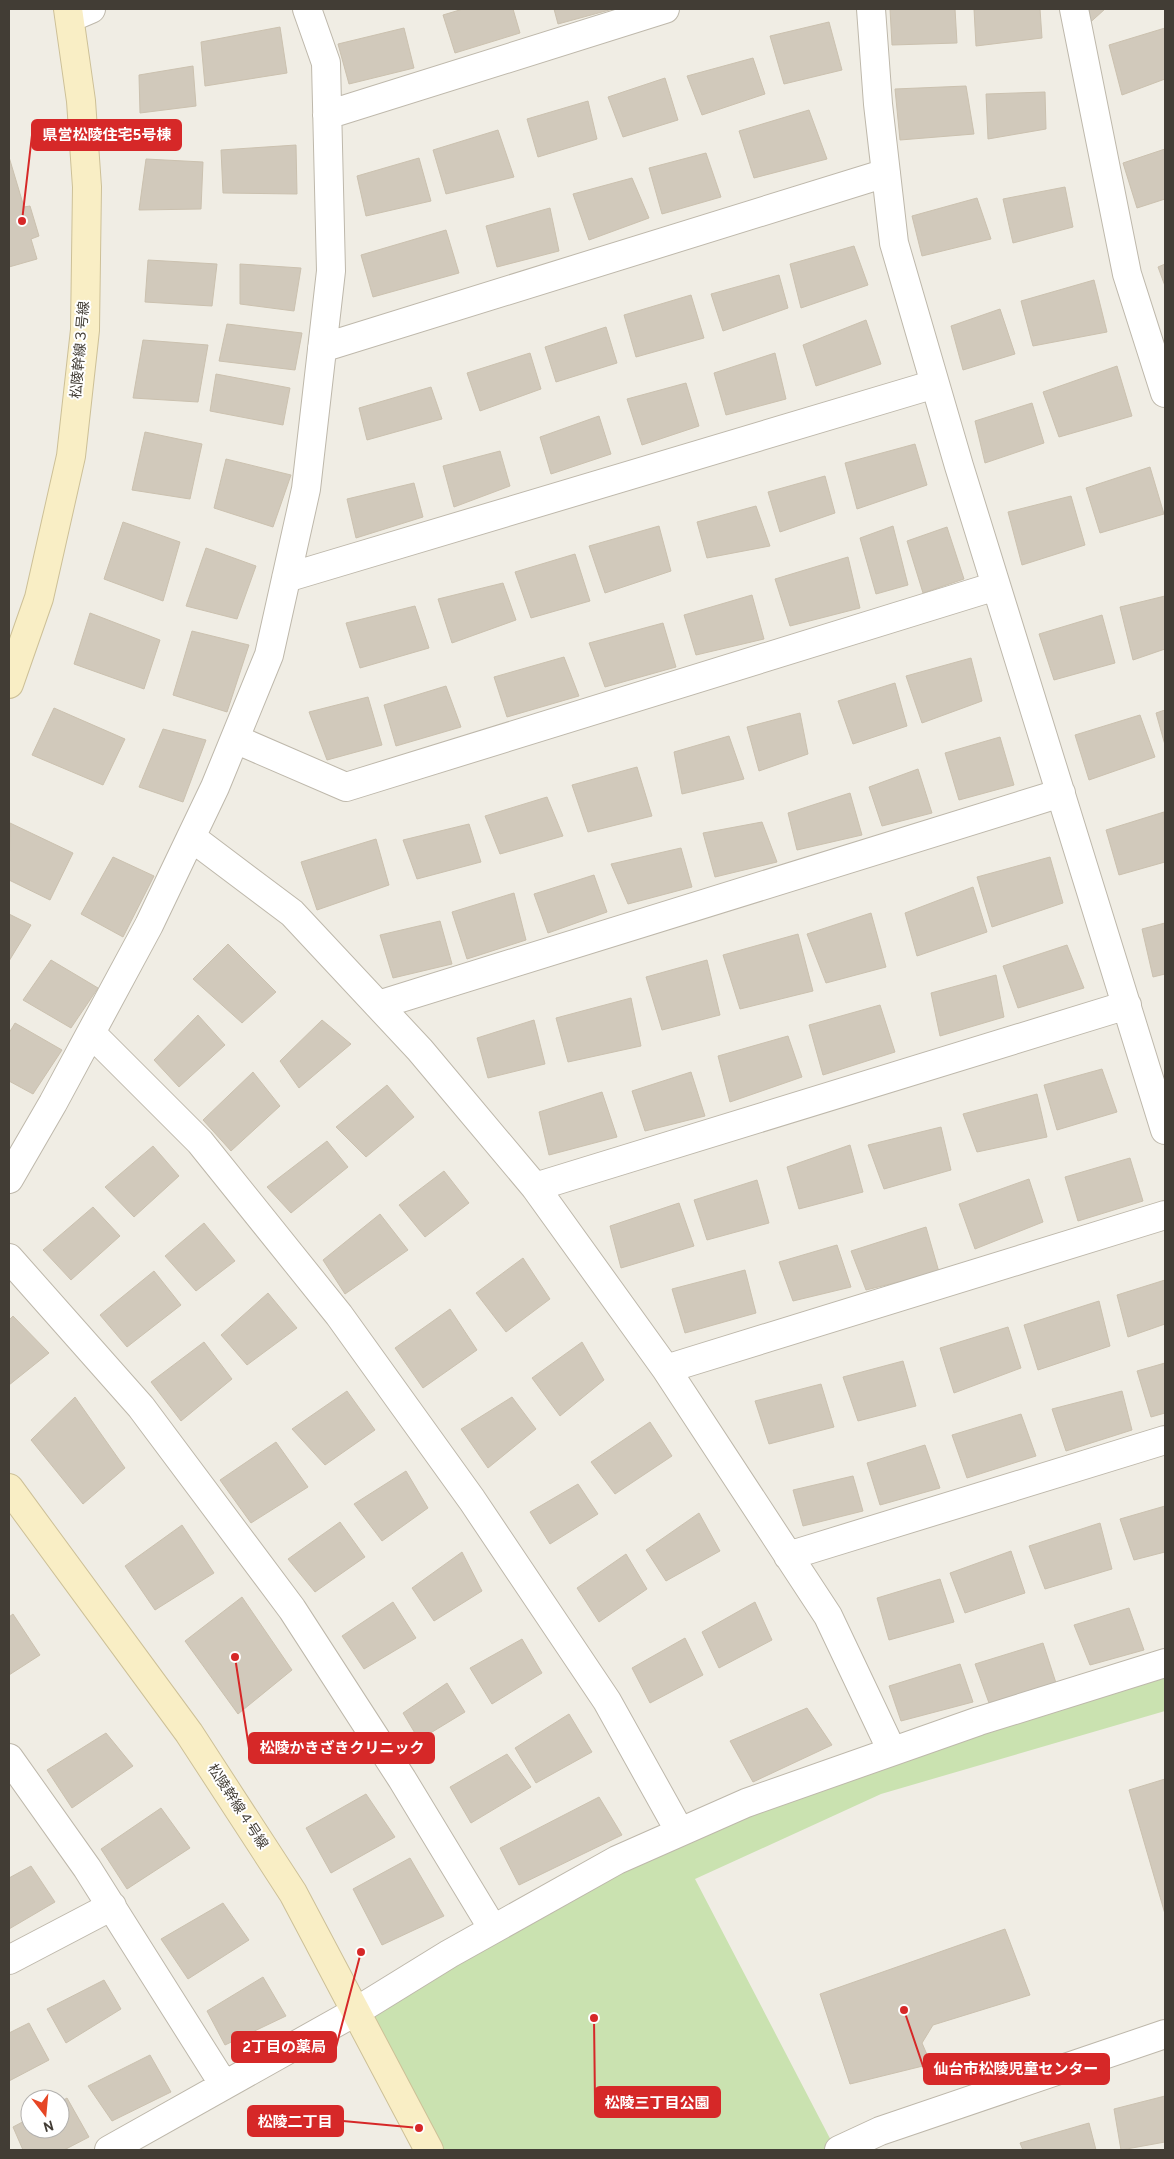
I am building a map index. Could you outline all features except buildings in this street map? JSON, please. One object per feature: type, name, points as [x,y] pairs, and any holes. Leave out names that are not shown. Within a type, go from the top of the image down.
[{"type":"street","points":[[9,1179],[53,1103],[149,925],[192,837],[269,655],[306,489],[331,271],[326,63],[307,9]]},
{"type":"street","points":[[327,115],[664,9]]},
{"type":"street","points":[[871,9],[878,104],[894,243],[996,586],[1165,1130]]},
{"type":"street","points":[[1074,9],[1127,274],[1165,393]]},
{"type":"street","name":"松陵幹線３号線","points":[[9,684],[39,598],[71,456],[85,330],[87,186],[76,12]]},
{"type":"street","points":[[322,348],[886,173]]},
{"type":"street","points":[[286,578],[935,384]]},
{"type":"street","points":[[235,738],[346,787],[996,586]]},
{"type":"street","points":[[378,1005],[1061,793]]},
{"type":"street","points":[[192,837],[292,913],[420,1050],[535,1187],[666,1369],[828,1616],[892,1751]]},
{"type":"street","points":[[535,1187],[1127,1005]]},
{"type":"street","points":[[91,1033],[200,1142],[339,1315],[472,1500],[607,1701],[680,1832]]},
{"type":"street","points":[[666,1369],[1165,1215]]},
{"type":"street","points":[[9,1258],[140,1407],[292,1609],[402,1779],[493,1929]]},
{"type":"street","points":[[788,1556],[1165,1440]]},
{"type":"street","name":"松陵幹線４号線","points":[[9,1488],[189,1733],[293,1893],[429,2150]]},
{"type":"street","points":[[109,2150],[355,2012],[493,1929],[617,1860],[746,1803],[979,1721],[1165,1663]]},
{"type":"street","points":[[9,1758],[112,1906],[224,2085]]},
{"type":"street","points":[[9,1960],[112,1906]]},
{"type":"street","points":[[839,2150],[880,2131],[1165,2034]]},
{"type":"green space","points":[[1165,1663],[1165,1711],[881,1794],[695,1879],[836,2150],[429,2150],[355,2012],[617,1860]]},
{"type":"place","name":"県営松陵住宅5号棟","points":[[22,221]]},
{"type":"place","name":"松陵かきざきクリニック","points":[[235,1657]]},
{"type":"place","name":"2丁目の薬局","points":[[361,1952]]},
{"type":"place","name":"仙台市松陵児童センター","points":[[904,2010]]},
{"type":"place","name":"松陵三丁目公園","points":[[594,2018]]},
{"type":"place","name":"松陵二丁目","points":[[419,2128]]}]
